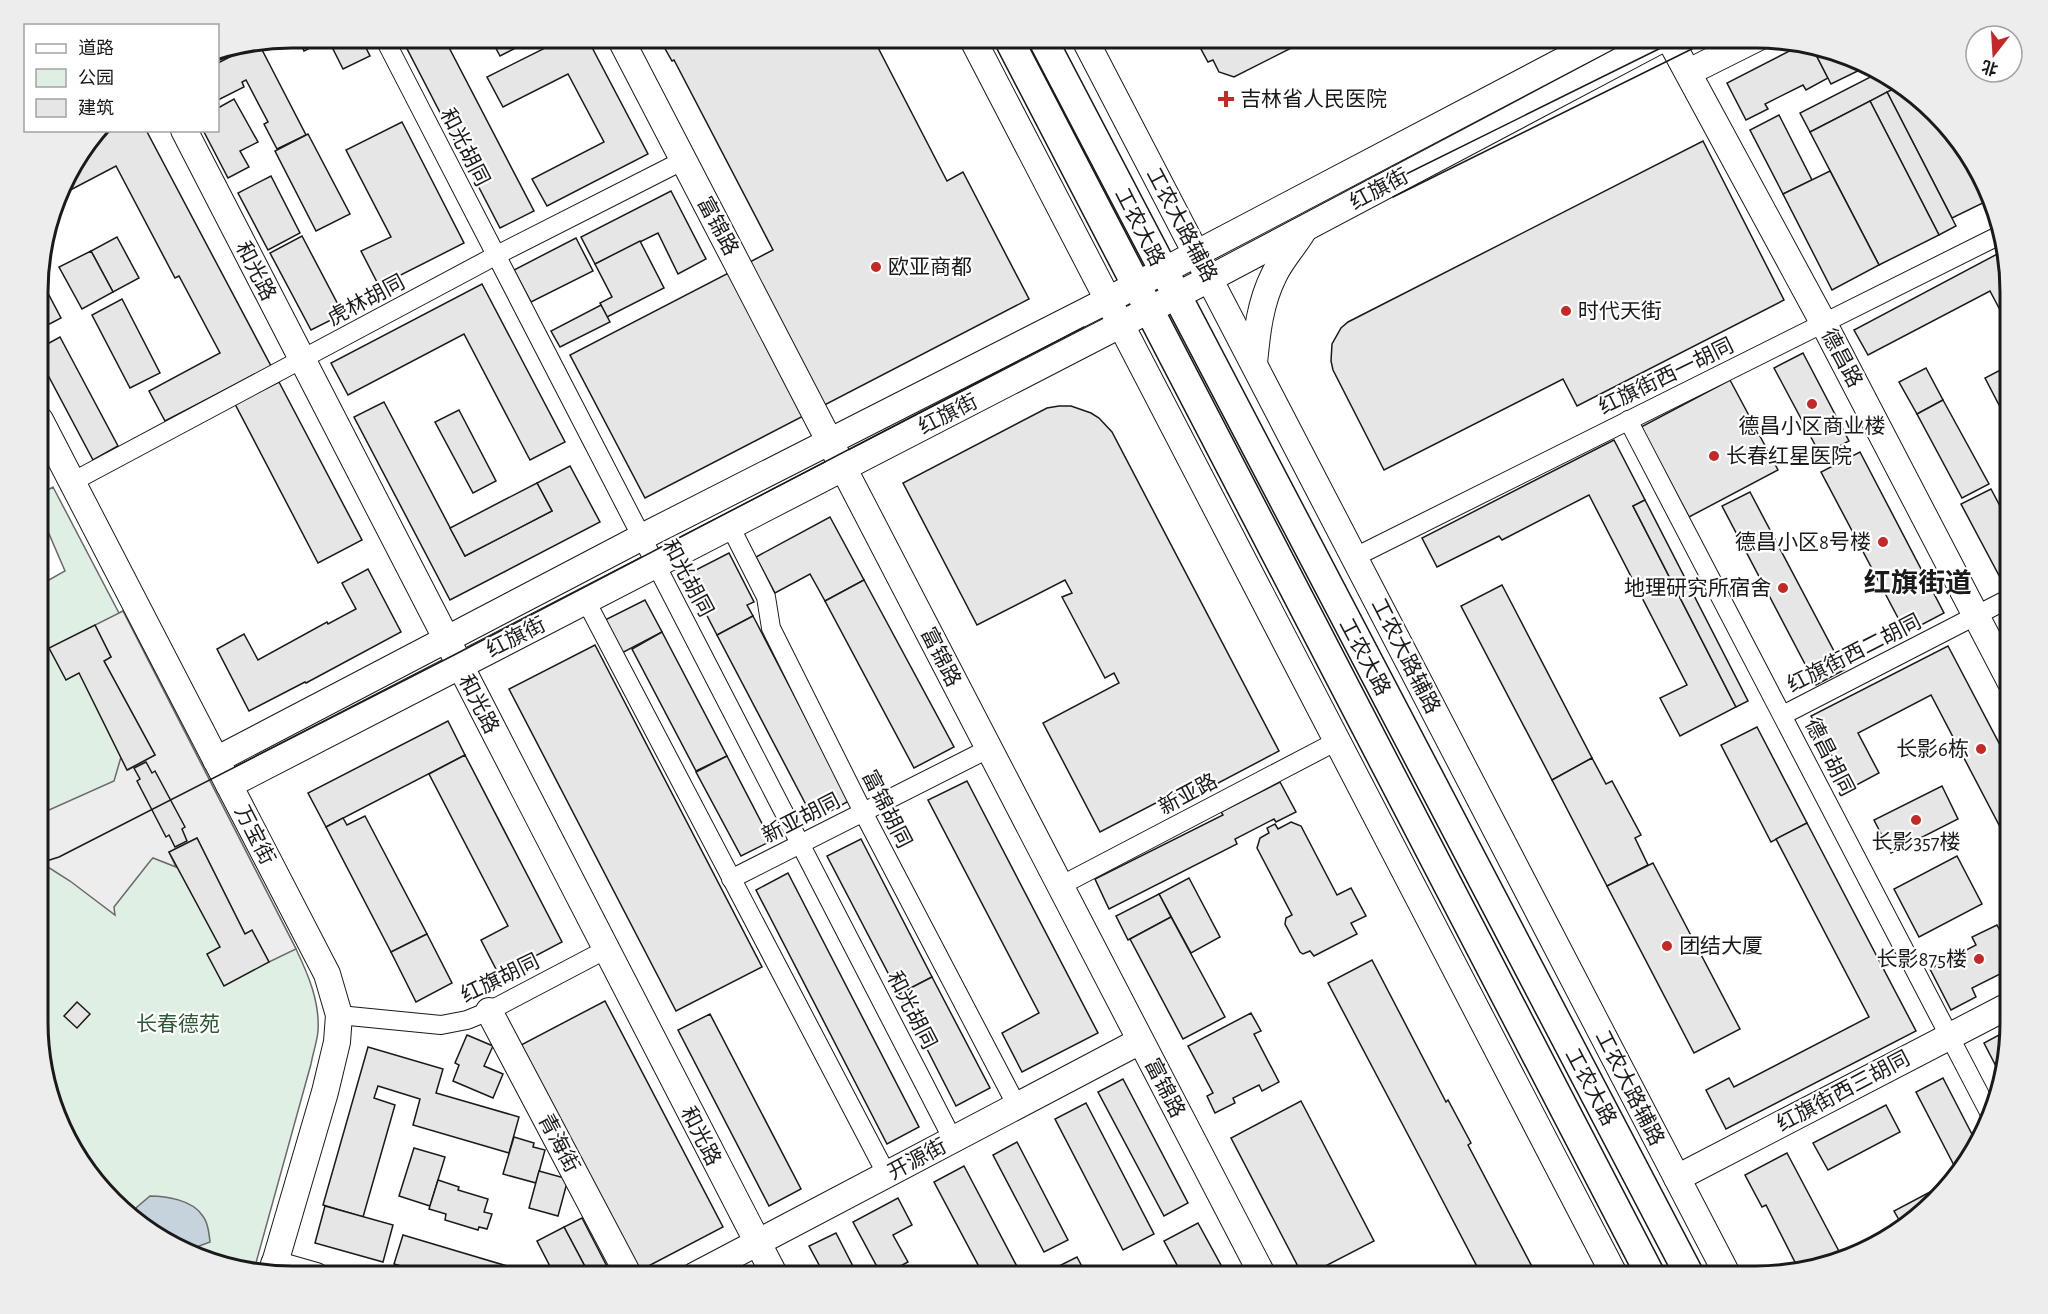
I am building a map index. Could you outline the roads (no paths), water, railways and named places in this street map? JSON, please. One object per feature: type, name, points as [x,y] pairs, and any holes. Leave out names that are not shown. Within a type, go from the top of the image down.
[{"type":"main road","name":"工农大路","points":[[1013,48],[1646,1266]]},
{"type":"main road","name":"工农大路","points":[[1047,48],[1685,1266]]},
{"type":"street","name":"和光胡同","points":[[389,48],[953,1140]]},
{"type":"street","name":"富锦路","points":[[625,48],[1258,1266]]},
{"type":"street","points":[[977,48],[1610,1266]]},
{"type":"street","name":"工农大路辅路","points":[[1089,48],[1723,1266]]},
{"type":"street","name":"红旗街","points":[[216,760],[642,537],[1136,286],[1587,48]]},
{"type":"street","name":"红旗街","points":[[229,785],[1148,311],[1645,48]]},
{"type":"street","name":"德昌路","points":[[1676,48],[1824,324],[2000,662]]},
{"type":"street","points":[[1689,72],[1737,48]]},
{"type":"street","name":"和光路","points":[[185,132],[604,950],[770,1266]]},
{"type":"street","name":"虎林胡同","points":[[72,482],[495,256],[684,160]]},
{"type":"street","points":[[1254,363],[1262,303],[1275,273],[1306,228]]},
{"type":"street","name":"红旗街西一胡同","points":[[1355,557],[1994,238]]},
{"type":"street","name":"德昌胡同","points":[[1628,420],[1985,1105]]},
{"type":"street","name":"万宝街","points":[[48,436],[327,974],[339,1015],[337,1042],[325,1092],[274,1265]]},
{"type":"street","name":"富锦胡同","points":[[730,526],[766,597],[771,628],[863,812],[1017,1106]]},
{"type":"street","points":[[586,601],[887,1175]]},
{"type":"street","name":"红旗街西二胡同","points":[[1783,715],[2000,603]]},
{"type":"street","name":"新亚路","points":[[1060,886],[1337,741]]},
{"type":"street","name":"新亚胡同","points":[[731,879],[988,749]]},
{"type":"street","name":"红旗胡同","points":[[339,1015],[441,1025],[467,1020],[489,1011],[604,950]]},
{"type":"street","name":"红旗街西三胡同","points":[[1677,1178],[2000,1010]]},
{"type":"street","name":"青海街","points":[[489,1011],[624,1266]]},
{"type":"street","name":"开源街","points":[[713,1266],[1140,1041]]},
{"type":"tram line","points":[[1386,184],[1661,48]]},
{"type":"tram line","points":[[1393,197],[1694,48]]},
{"type":"tram line","points":[[48,860],[59,857],[454,655],[1084,327]]},
{"type":"place","name":"吉林省人民医院","points":[[1226,99]]},
{"type":"place","name":"欧亚商都","points":[[876,267]]},
{"type":"place","name":"时代天街","points":[[1566,311]]},
{"type":"place","name":"德昌小区商业楼","points":[[1812,404]]},
{"type":"place","name":"长春红星医院","points":[[1714,456]]},
{"type":"place","name":"德昌小区8号楼","points":[[1883,542]]},
{"type":"place","name":"地理研究所宿舍","points":[[1783,588]]},
{"type":"place","name":"长影6栋","points":[[1981,749]]},
{"type":"place","name":"长影357楼","points":[[1916,820]]},
{"type":"place","name":"团结大厦","points":[[1667,946]]},
{"type":"place","name":"长影875楼","points":[[1979,959]]},
{"type":"district","name":"红旗街道","points":[[1918,583]]},
{"type":"park label","name":"长春德苑","points":[[178,1024]]}]
